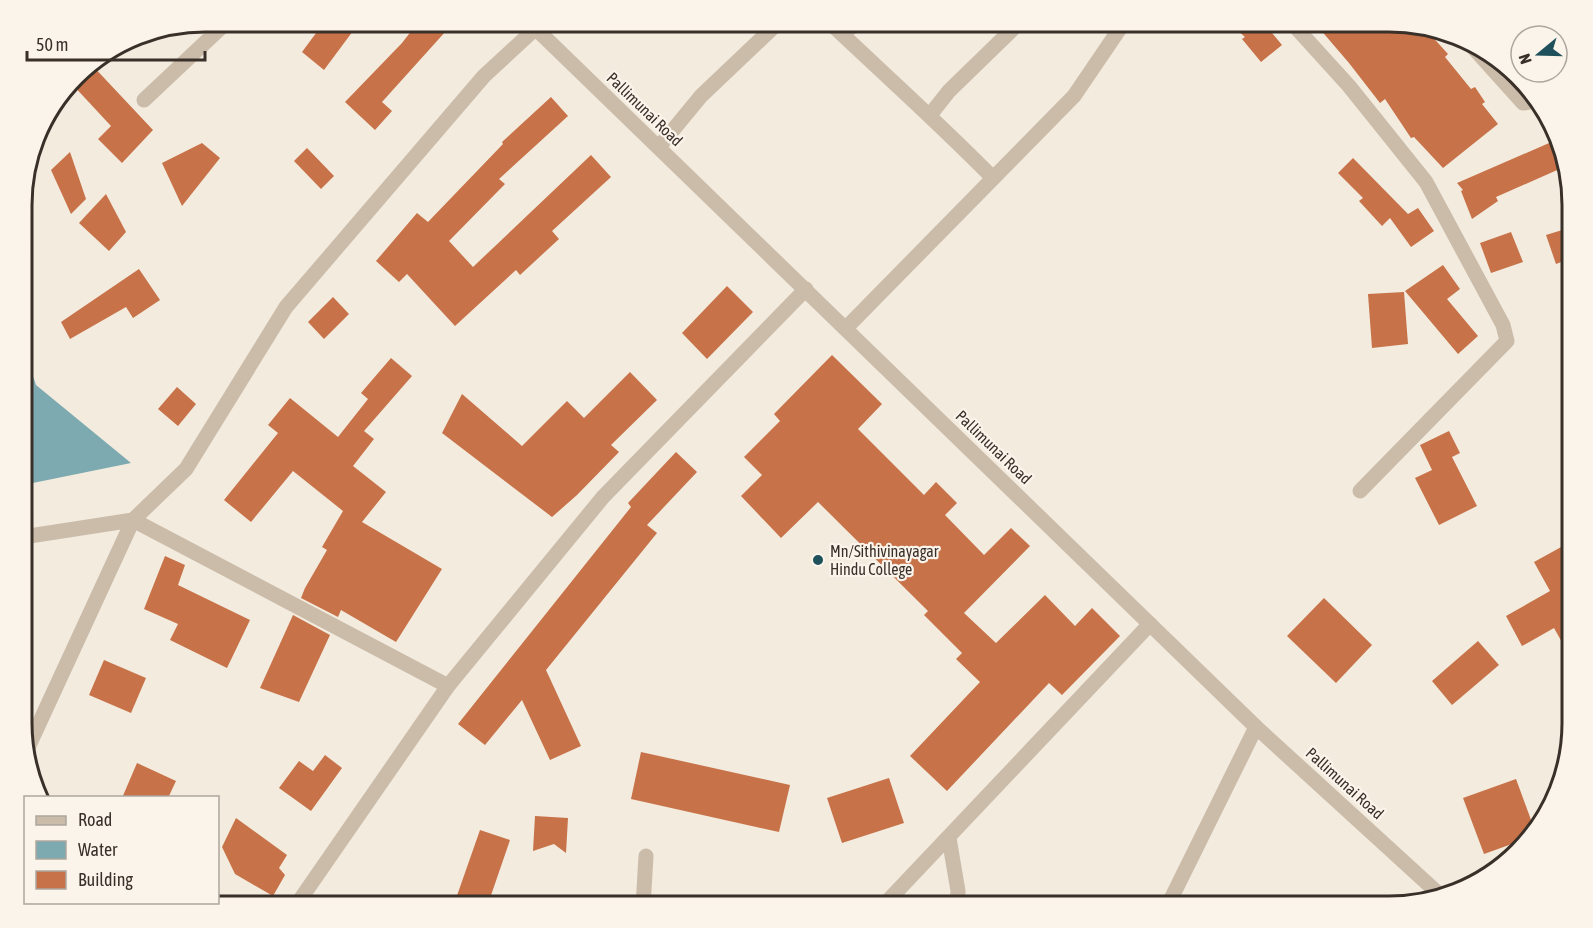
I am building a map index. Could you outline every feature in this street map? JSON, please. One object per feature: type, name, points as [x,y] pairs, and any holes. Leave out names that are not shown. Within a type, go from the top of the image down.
[{"type":"street","points":[[844,31],[841,33],[870,62],[930,115],[993,178]]},
{"type":"street","points":[[930,115],[949,91],[1010,31]]},
{"type":"street","points":[[846,328],[1074,96],[1118,31]]},
{"type":"street","points":[[1299,31],[1349,86],[1426,182],[1503,325],[1507,341],[1360,490]]},
{"type":"street","points":[[144,100],[216,32]]},
{"type":"street","points":[[33,738],[134,520],[186,469],[286,307],[484,76],[525,32]]},
{"type":"street","name":"Pallimunai Road","points":[[540,32],[1256,727],[1434,890]]},
{"type":"street","points":[[659,147],[701,96],[769,32]]},
{"type":"street","points":[[1486,62],[1523,103],[1528,102]]},
{"type":"street","points":[[303,896],[448,686],[603,497],[806,289]]},
{"type":"street","points":[[32,535],[134,520],[448,686]]},
{"type":"street","points":[[893,896],[1150,624]]},
{"type":"street","points":[[1172,896],[1256,727]]},
{"type":"street","points":[[949,838],[958,896]]},
{"type":"street","points":[[644,896],[646,856]]},
{"type":"water","points":[[32,373],[36,385],[131,463],[32,483]]},
{"type":"building","points":[[1238,31],[1270,31],[1282,45],[1261,62],[1242,39],[1245,37]]},
{"type":"building","points":[[1322,31],[1388,31],[1432,37],[1448,54],[1445,57],[1471,89],[1475,87],[1485,102],[1482,104],[1498,124],[1443,168],[1414,137],[1411,138],[1385,99],[1380,103]]},
{"type":"building","points":[[317,32],[352,32],[324,70],[302,52]]},
{"type":"building","points":[[411,32],[445,32],[382,102],[392,111],[375,130],[345,102]]},
{"type":"building","points":[[96,70],[153,130],[122,163],[98,139],[111,126],[76,88]]},
{"type":"building","points":[[551,97],[568,116],[499,179],[505,184],[449,241],[473,267],[591,155],[611,177],[552,231],[559,239],[520,275],[516,270],[455,326],[407,274],[399,282],[376,261],[417,213],[428,222],[503,144],[502,142]]},
{"type":"building","points":[[202,143],[220,158],[182,206],[162,163]]},
{"type":"building","points":[[1550,143],[1558,170],[1496,197],[1498,201],[1472,219],[1461,191],[1463,190],[1457,183]]},
{"type":"building","points":[[307,148],[334,176],[321,189],[294,161]]},
{"type":"building","points":[[70,152],[86,199],[71,214],[51,170]]},
{"type":"building","points":[[1353,158],[1408,214],[1418,208],[1434,231],[1411,247],[1390,218],[1382,226],[1359,201],[1363,198],[1338,173]]},
{"type":"building","points":[[106,194],[126,232],[109,251],[79,223]]},
{"type":"building","points":[[1561,230],[1561,262],[1556,264],[1546,235]]},
{"type":"building","points":[[1511,232],[1523,262],[1491,273],[1480,243]]},
{"type":"building","points":[[1443,265],[1460,289],[1447,299],[1478,336],[1458,354],[1405,291]]},
{"type":"building","points":[[139,269],[160,300],[133,318],[126,307],[70,339],[61,322]]},
{"type":"building","points":[[727,286],[753,312],[707,359],[682,333]]},
{"type":"building","points":[[1404,292],[1408,344],[1372,348],[1368,294]]},
{"type":"building","points":[[333,297],[349,314],[324,339],[308,322]]},
{"type":"building","points":[[832,355],[882,404],[858,429],[924,495],[936,482],[957,503],[945,515],[984,555],[1011,528],[1030,546],[964,613],[996,643],[1045,595],[1075,626],[1092,608],[1120,636],[1062,695],[1049,683],[947,791],[910,756],[980,682],[956,659],[962,653],[924,615],[928,611],[818,502],[781,538],[741,496],[762,475],[744,457],[780,421],[774,414]]},
{"type":"building","points":[[391,358],[412,376],[364,431],[374,439],[353,466],[386,492],[362,522],[442,569],[396,642],[341,610],[338,617],[301,598],[327,550],[322,547],[343,511],[293,471],[251,522],[224,500],[278,433],[268,425],[290,398],[338,437],[368,399],[361,393]]},
{"type":"building","points":[[630,372],[657,400],[611,445],[619,452],[552,517],[442,433],[462,394],[522,446],[567,401],[584,418]]},
{"type":"building","points":[[177,387],[196,404],[178,426],[158,409]]},
{"type":"building","points":[[1449,431],[1460,453],[1452,457],[1477,506],[1439,525],[1415,478],[1432,470],[1420,445]]},
{"type":"building","points":[[676,452],[697,472],[647,525],[657,533],[546,670],[581,746],[550,760],[522,700],[485,745],[458,724],[631,507],[628,503]]},
{"type":"building","points":[[1561,547],[1561,640],[1554,628],[1522,646],[1506,616],[1550,591],[1534,562]]},
{"type":"building","points":[[165,556],[185,565],[178,585],[250,620],[227,668],[170,640],[178,624],[144,609]]},
{"type":"building","points":[[1324,598],[1372,645],[1336,683],[1287,636]]},
{"type":"building","points":[[293,615],[330,635],[299,702],[260,688]]},
{"type":"building","points":[[1478,641],[1499,665],[1452,705],[1432,681]]},
{"type":"building","points":[[104,660],[146,678],[131,713],[89,695]]},
{"type":"building","points":[[641,752],[790,785],[779,832],[631,799]]},
{"type":"building","points":[[325,755],[342,768],[311,811],[279,788],[299,761],[313,771]]},
{"type":"building","points":[[137,763],[176,781],[169,796],[123,796]]},
{"type":"building","points":[[889,778],[904,823],[842,843],[827,798]]},
{"type":"building","points":[[1516,779],[1531,821],[1514,843],[1484,854],[1463,798]]},
{"type":"building","points":[[535,816],[568,818],[566,853],[554,844],[533,851]]},
{"type":"building","points":[[236,818],[287,855],[279,868],[285,875],[273,896],[235,874],[222,847]]},
{"type":"building","points":[[480,830],[510,840],[491,896],[457,896]]},
{"type":"place","name":"Mn/Sithivinayagar Hindu College","points":[[818,560]]}]
